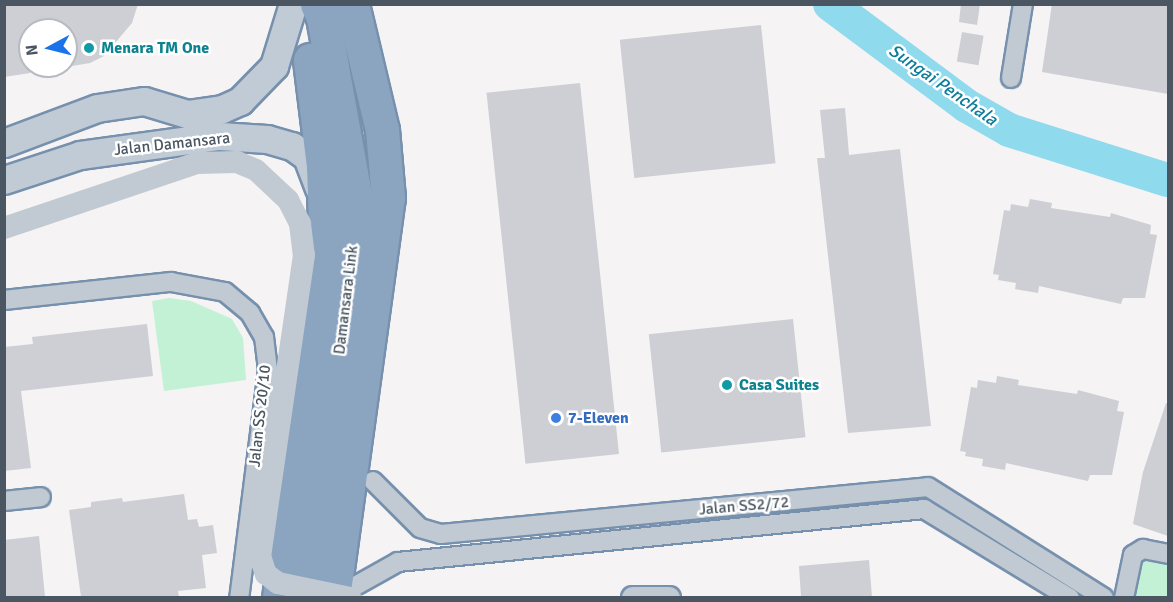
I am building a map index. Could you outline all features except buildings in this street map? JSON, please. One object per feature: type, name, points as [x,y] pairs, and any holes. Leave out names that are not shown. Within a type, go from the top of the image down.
[{"type":"highway","points":[[279,597],[315,333],[324,222],[314,81],[293,4]]},
{"type":"highway","name":"Damansara Link","points":[[305,597],[357,206],[323,17],[317,4]]},
{"type":"highway","name":"Damansara Link","points":[[349,594],[363,381],[388,198],[382,130],[351,4]]},
{"type":"highway","points":[[349,594],[373,481],[373,405],[363,381]]},
{"type":"main road","name":"Jalan Damansara","points":[[4,144],[97,108],[144,101],[187,114],[222,109],[255,90],[274,66],[293,4]]},
{"type":"main road","points":[[80,155],[107,140],[163,128],[187,114]]},
{"type":"main road","name":"Jalan Damansara","points":[[4,180],[80,155],[219,136],[267,139],[292,146],[307,157],[317,176],[324,222]]},
{"type":"street","points":[[1011,78],[1023,4]]},
{"type":"street","points":[[4,228],[198,163],[237,162],[256,170],[288,200],[300,224],[304,255],[260,556],[266,574],[278,583],[349,594]]},
{"type":"street","name":"Jalan SS 20/10","points":[[4,300],[171,282],[225,292],[250,313],[264,337],[268,370],[239,597]]},
{"type":"street","name":"Jalan SS2/72","points":[[373,481],[420,528],[441,534],[928,488],[1064,570],[1104,597]]},
{"type":"street","points":[[4,501],[42,497]]},
{"type":"street","name":"Jalan SS2/72","points":[[349,594],[398,562],[924,509],[1070,597]]},
{"type":"street","points":[[981,543],[990,525]]},
{"type":"street","points":[[248,528],[288,536]]},
{"type":"street","points":[[1124,597],[1133,555],[1143,549],[1168,554]]},
{"type":"street","points":[[1054,588],[1064,570]]},
{"type":"street","points":[[633,597],[669,597]]},
{"type":"green space","points":[[169,298],[191,301],[232,319],[243,338],[246,380],[164,391],[152,301]]},
{"type":"green space","points":[[1151,558],[1168,565],[1168,597],[1133,598],[1140,563]]},
{"type":"waterway","name":"Sungai Penchala","points":[[830,4],[967,106],[1009,130],[1168,180]]},
{"type":"place","name":"Menara TM One","points":[[89,48]]},
{"type":"place","name":"Casa Suites","points":[[727,385]]},
{"type":"place","name":"7-Eleven","points":[[556,418]]}]
